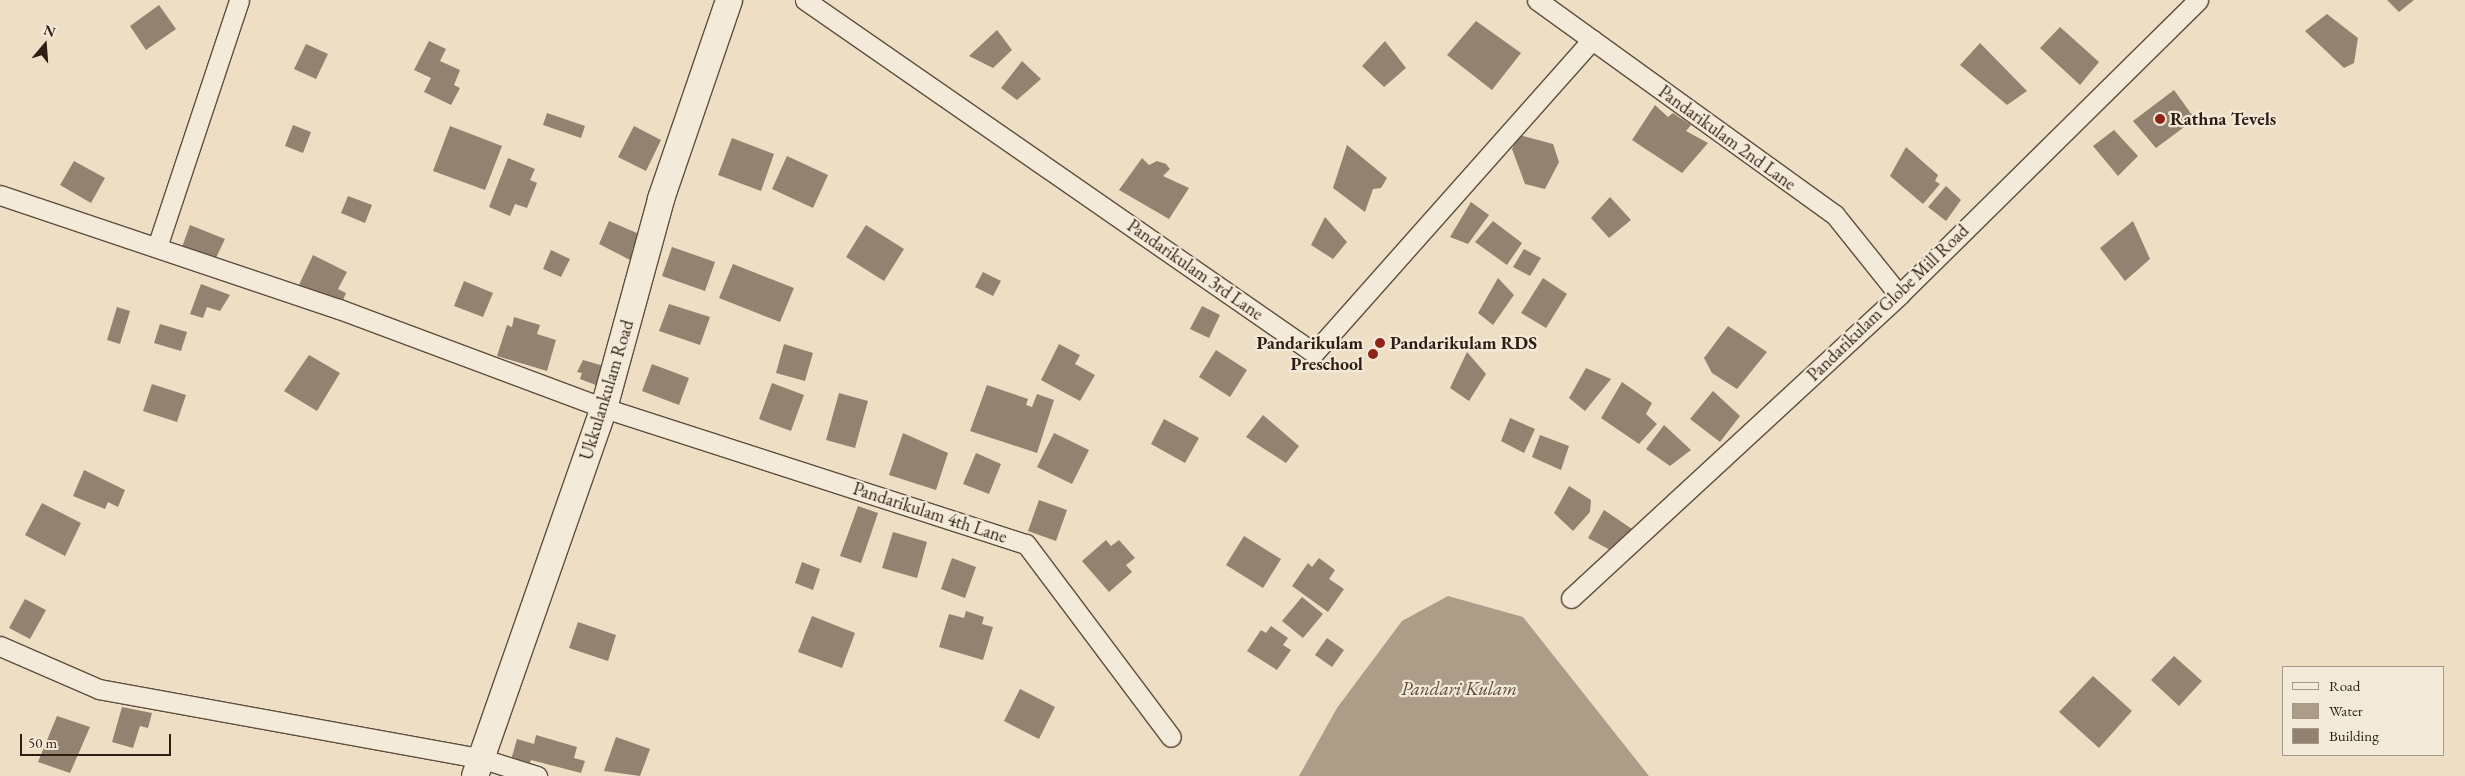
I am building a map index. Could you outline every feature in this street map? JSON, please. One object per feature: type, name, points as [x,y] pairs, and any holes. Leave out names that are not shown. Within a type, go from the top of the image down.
[{"type":"street","points":[[157,248],[238,0]]},
{"type":"street","name":"Ukkulankulam Road","points":[[477,767],[604,408],[661,199],[729,0]]},
{"type":"street","name":"Pandarikulam 3rd Lane","points":[[805,0],[1314,352],[1592,40]]},
{"type":"street","name":"Pandarikulam 2nd Lane","points":[[1536,0],[1835,215],[1899,295]]},
{"type":"street","name":"Pandarikulam Globe Mill Road","points":[[1571,598],[1899,295],[2198,0]]},
{"type":"street","name":"Pandarikulam 4th Lane","points":[[0,194],[157,248],[604,408],[1026,544],[1171,737]]},
{"type":"street","points":[[0,646],[99,689],[477,767],[537,776]]},
{"type":"water","name":"Pandari Kulam","points":[[1448,596],[1523,617],[1649,776],[1299,776],[1337,708],[1402,621]]},
{"type":"building","points":[[2387,0],[2414,0],[2399,12]]},
{"type":"building","points":[[159,5],[176,29],[146,50],[130,26]]},
{"type":"building","points":[[2327,14],[2358,38],[2354,63],[2344,68],[2305,31]]},
{"type":"building","points":[[1476,21],[1521,53],[1492,90],[1447,55]]},
{"type":"building","points":[[2060,27],[2099,62],[2080,85],[2040,48]]},
{"type":"building","points":[[997,30],[1012,50],[993,68],[969,56]]},
{"type":"building","points":[[429,41],[446,49],[440,61],[460,70],[454,85],[460,88],[451,105],[424,92],[431,78],[414,70]]},
{"type":"building","points":[[1385,41],[1406,68],[1384,87],[1362,66]]},
{"type":"building","points":[[1980,43],[2027,91],[2007,105],[1960,65]]},
{"type":"building","points":[[306,44],[328,54],[316,79],[294,69]]},
{"type":"building","points":[[1022,61],[1041,79],[1017,100],[1001,88]]},
{"type":"building","points":[[2174,90],[2195,119],[2156,148],[2133,121]]},
{"type":"building","points":[[1655,105],[1668,117],[1673,113],[1691,125],[1686,131],[1708,143],[1682,173],[1632,140]]},
{"type":"building","points":[[547,113],[585,126],[581,138],[543,125]]},
{"type":"building","points":[[293,125],[311,132],[303,153],[285,146]]},
{"type":"building","points":[[450,126],[502,146],[485,190],[433,171]]},
{"type":"building","points":[[634,126],[661,140],[646,171],[618,157]]},
{"type":"building","points":[[2114,130],[2138,156],[2118,176],[2093,146]]},
{"type":"building","points":[[1519,135],[1553,144],[1559,162],[1545,189],[1525,184],[1512,149]]},
{"type":"building","points":[[732,138],[774,154],[761,191],[718,175]]},
{"type":"building","points":[[1347,145],[1387,178],[1381,188],[1373,189],[1365,212],[1333,188]]},
{"type":"building","points":[[1906,147],[1938,175],[1935,181],[1940,184],[1923,204],[1890,176]]},
{"type":"building","points":[[787,156],[828,175],[813,208],[772,189]]},
{"type":"building","points":[[508,158],[535,169],[530,180],[537,183],[527,208],[515,204],[510,216],[489,207]]},
{"type":"building","points":[[1142,158],[1149,165],[1157,161],[1166,164],[1170,169],[1163,176],[1189,188],[1169,219],[1119,190]]},
{"type":"building","points":[[74,161],[105,178],[91,203],[60,185]]},
{"type":"building","points":[[1946,186],[1961,200],[1946,221],[1928,207]]},
{"type":"building","points":[[348,196],[372,205],[365,223],[341,213]]},
{"type":"building","points":[[1610,197],[1631,220],[1609,238],[1591,218]]},
{"type":"building","points":[[1471,202],[1489,215],[1468,244],[1450,237]]},
{"type":"building","points":[[1325,217],[1347,242],[1333,259],[1311,245]]},
{"type":"building","points":[[609,221],[639,234],[632,250],[640,253],[636,263],[599,244]]},
{"type":"building","points":[[1493,221],[1522,243],[1507,265],[1475,242]]},
{"type":"building","points":[[2133,221],[2150,259],[2125,281],[2100,248]]},
{"type":"building","points":[[190,225],[225,239],[215,260],[182,247]]},
{"type":"building","points":[[866,225],[904,249],[884,281],[846,257]]},
{"type":"building","points":[[672,247],[715,262],[705,291],[662,276]]},
{"type":"building","points":[[1524,249],[1541,258],[1530,276],[1513,267]]},
{"type":"building","points":[[551,250],[570,259],[561,277],[543,269]]},
{"type":"building","points":[[313,255],[347,272],[338,289],[346,293],[341,305],[298,287]]},
{"type":"building","points":[[733,264],[794,288],[780,322],[719,298]]},
{"type":"building","points":[[983,272],[1001,281],[993,296],[975,287]]},
{"type":"building","points":[[1498,278],[1514,295],[1493,325],[1478,313]]},
{"type":"building","points":[[1543,278],[1567,294],[1546,328],[1521,313]]},
{"type":"building","points":[[464,281],[493,293],[483,317],[454,306]]},
{"type":"building","points":[[201,284],[230,295],[220,311],[207,307],[203,318],[190,314]]},
{"type":"building","points":[[669,304],[710,317],[700,345],[659,331]]},
{"type":"building","points":[[1202,306],[1220,315],[1209,338],[1190,329]]},
{"type":"building","points":[[117,307],[130,311],[120,344],[107,340]]},
{"type":"building","points":[[514,317],[540,325],[537,334],[556,340],[547,371],[497,356],[507,325],[512,327]]},
{"type":"building","points":[[160,324],[187,332],[181,351],[154,343]]},
{"type":"building","points":[[1728,326],[1767,352],[1737,389],[1712,373],[1704,358]]},
{"type":"building","points":[[784,344],[813,353],[805,381],[776,373]]},
{"type":"building","points":[[1059,344],[1080,355],[1075,364],[1095,375],[1080,401],[1041,380]]},
{"type":"building","points":[[1216,350],[1247,370],[1230,397],[1199,377]]},
{"type":"building","points":[[1467,352],[1486,374],[1469,401],[1450,388]]},
{"type":"building","points":[[309,355],[340,373],[317,411],[284,391]]},
{"type":"building","points":[[583,360],[604,366],[601,387],[580,379],[582,373],[577,372]]},
{"type":"building","points":[[652,364],[689,378],[679,405],[642,391]]},
{"type":"building","points":[[1586,368],[1611,379],[1585,411],[1569,398]]},
{"type":"building","points":[[1622,382],[1652,403],[1646,414],[1657,424],[1639,444],[1601,418]]},
{"type":"building","points":[[772,383],[804,395],[791,431],[759,419]]},
{"type":"building","points":[[152,384],[186,395],[177,422],[143,411]]},
{"type":"building","points":[[987,385],[1028,399],[1026,405],[1032,407],[1037,394],[1054,400],[1037,453],[970,431]]},
{"type":"building","points":[[1713,391],[1740,416],[1720,442],[1690,419]]},
{"type":"building","points":[[839,393],[868,401],[855,448],[826,440]]},
{"type":"building","points":[[1263,415],[1299,446],[1286,463],[1246,437]]},
{"type":"building","points":[[1510,418],[1535,429],[1524,453],[1501,441]]},
{"type":"building","points":[[1164,419],[1199,438],[1185,463],[1151,444]]},
{"type":"building","points":[[1664,425],[1691,450],[1670,466],[1646,449]]},
{"type":"building","points":[[903,433],[948,453],[936,490],[889,475]]},
{"type":"building","points":[[1054,433],[1089,450],[1072,484],[1037,467]]},
{"type":"building","points":[[1540,435],[1569,446],[1561,470],[1532,457]]},
{"type":"building","points":[[976,453],[1001,464],[989,494],[963,484]]},
{"type":"building","points":[[84,470],[125,490],[118,507],[108,502],[105,509],[73,496]]},
{"type":"building","points":[[1569,486],[1591,500],[1590,512],[1573,531],[1554,513]]},
{"type":"building","points":[[1039,500],[1067,510],[1056,541],[1028,531]]},
{"type":"building","points":[[42,503],[81,523],[65,556],[25,535]]},
{"type":"building","points":[[858,506],[878,513],[861,563],[840,556]]},
{"type":"building","points":[[1604,510],[1632,529],[1612,551],[1588,538]]},
{"type":"building","points":[[893,532],[927,542],[917,578],[882,568]]},
{"type":"building","points":[[1244,536],[1281,559],[1263,588],[1226,565]]},
{"type":"building","points":[[1106,540],[1111,546],[1119,540],[1135,558],[1126,565],[1132,572],[1109,592],[1082,561]]},
{"type":"building","points":[[952,558],[976,567],[965,598],[941,589]]},
{"type":"building","points":[[1319,558],[1335,570],[1329,579],[1344,589],[1328,612],[1292,586],[1308,563],[1312,567]]},
{"type":"building","points":[[802,562],[820,569],[813,590],[795,583]]},
{"type":"building","points":[[1302,597],[1323,614],[1303,638],[1282,621]]},
{"type":"building","points":[[25,599],[46,610],[30,639],[9,628]]},
{"type":"building","points":[[966,611],[984,617],[982,624],[993,627],[983,660],[939,647],[949,614],[964,618]]},
{"type":"building","points":[[812,616],[855,633],[842,668],[798,652]]},
{"type":"building","points":[[578,622],[616,635],[608,661],[569,648]]},
{"type":"building","points":[[1271,626],[1288,638],[1283,645],[1291,650],[1277,670],[1247,651],[1261,630],[1266,633]]},
{"type":"building","points":[[1327,638],[1344,650],[1332,667],[1315,655]]},
{"type":"building","points":[[2174,656],[2202,681],[2179,706],[2151,680]]},
{"type":"building","points":[[2093,676],[2132,711],[2099,748],[2059,712]]},
{"type":"building","points":[[1020,689],[1055,707],[1039,739],[1004,721]]},
{"type":"building","points":[[122,707],[152,713],[148,728],[140,726],[133,748],[112,742]]},
{"type":"building","points":[[57,716],[90,727],[70,773],[38,762]]},
{"type":"building","points":[[536,735],[577,747],[574,758],[585,761],[581,773],[531,760],[529,765],[511,760],[517,739],[534,744]]},
{"type":"building","points":[[616,737],[650,749],[640,776],[604,771]]},
{"type":"place","name":"Rathna Tevels","points":[[2160,119]]},
{"type":"place","name":"Pandarikulam RDS","points":[[1380,343]]},
{"type":"place","name":"Pandarikulam Preschool","points":[[1373,354]]}]
